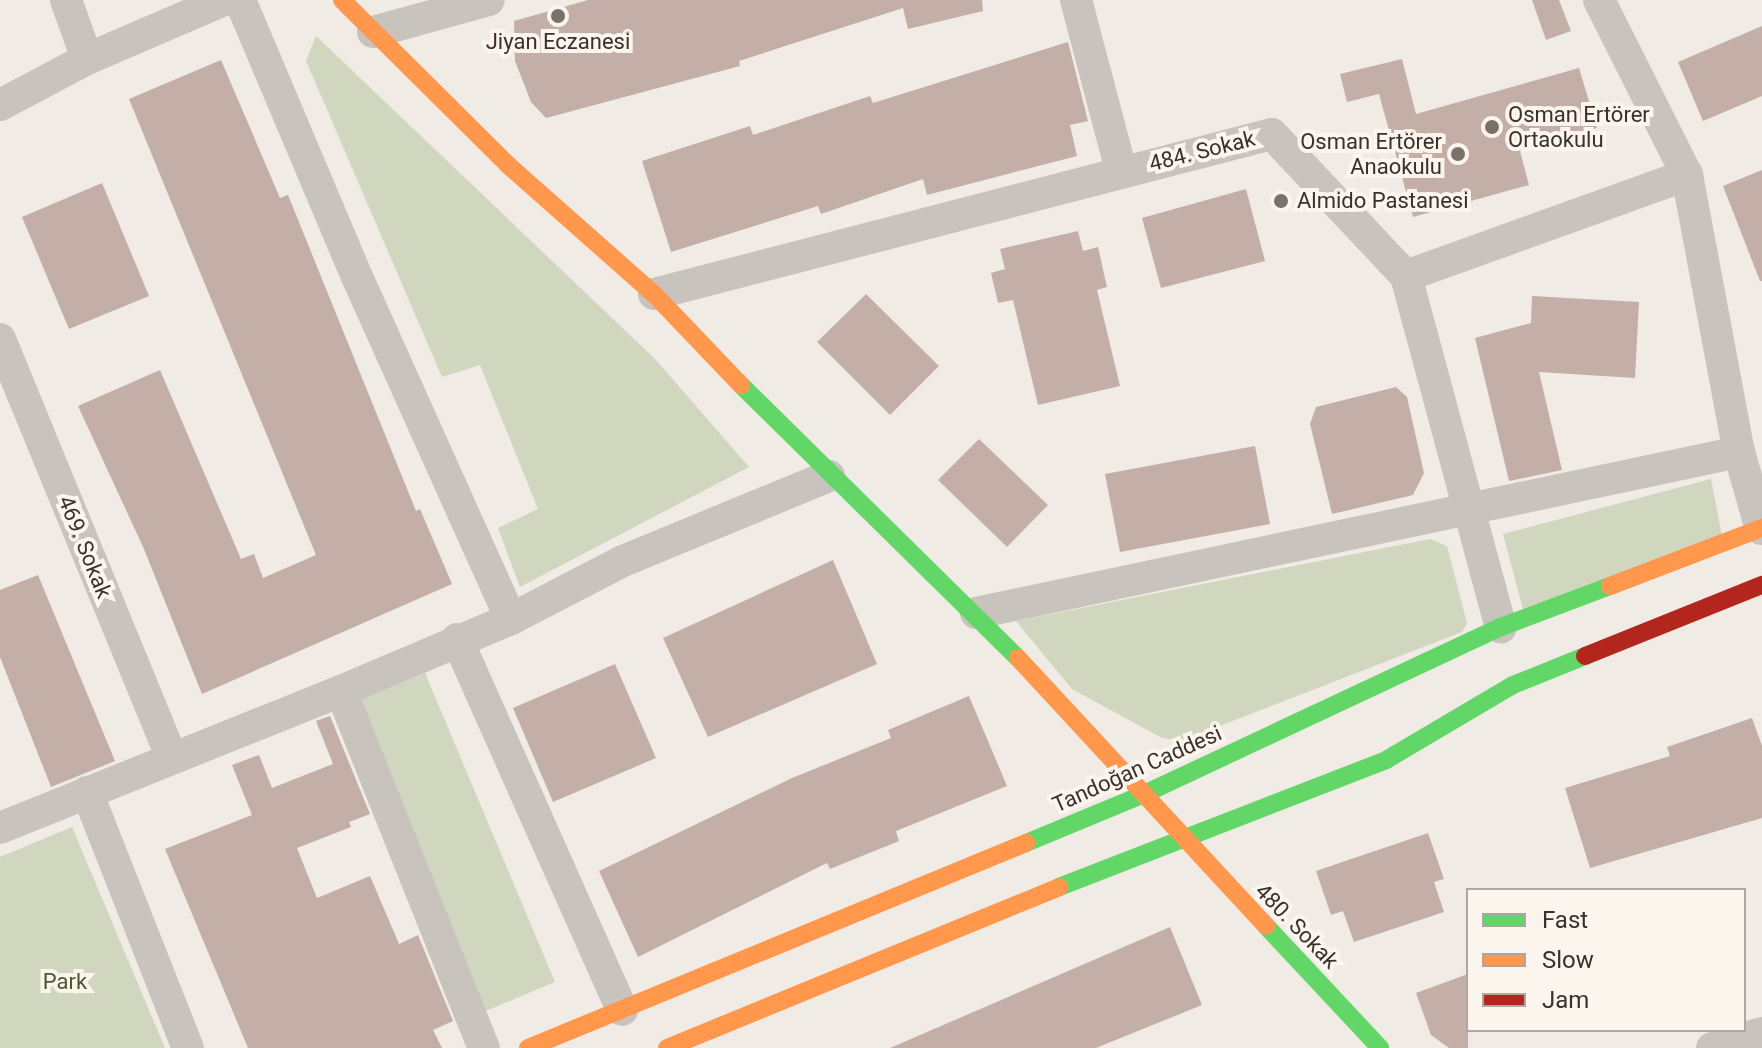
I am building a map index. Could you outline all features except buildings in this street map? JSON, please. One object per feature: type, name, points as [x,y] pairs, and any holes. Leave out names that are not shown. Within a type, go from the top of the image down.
[{"type":"main road","name":"480. Sokak","points":[[342,0],[508,165],[654,294],[829,476],[976,613],[1179,837],[1380,1048]]},
{"type":"main road","name":"Tandoğan Caddesi","points":[[528,1048],[1142,795],[1501,627],[1762,529]]},
{"type":"main road","points":[[667,1048],[1179,837],[1386,760],[1513,685],[1762,585]]},
{"type":"street","points":[[66,0],[87,59]]},
{"type":"street","points":[[0,105],[87,59],[224,0]]},
{"type":"street","points":[[240,0],[364,293],[511,619]]},
{"type":"street","points":[[373,32],[489,0]]},
{"type":"street","points":[[1076,0],[1121,170]]},
{"type":"street","points":[[1599,0],[1687,175],[1739,452],[1762,529]]},
{"type":"street","name":"484. Sokak","points":[[654,294],[1121,170],[1272,134],[1406,276]]},
{"type":"street","points":[[1501,627],[1406,276],[1687,175]]},
{"type":"street","name":"469. Sokak","points":[[0,339],[171,756]]},
{"type":"street","points":[[976,613],[1471,512],[1739,452]]},
{"type":"street","points":[[0,828],[511,619],[623,561],[829,476]]},
{"type":"street","points":[[457,639],[622,1010]]},
{"type":"street","points":[[341,691],[484,1048]]},
{"type":"street","points":[[87,792],[188,1048]]},
{"type":"street","points":[[1712,1048],[1762,1033]]},
{"type":"green space","points":[[316,36],[655,359],[749,467],[520,587],[498,528],[538,509],[480,365],[442,377],[306,61]]},
{"type":"green space","points":[[1711,479],[1722,536],[1524,613],[1503,534]]},
{"type":"green space","points":[[1430,539],[1447,546],[1467,623],[1462,632],[1181,741],[1162,738],[1072,689],[1016,621]]},
{"type":"green space","points":[[425,673],[555,982],[481,1013],[351,704]]},
{"type":"green space","name":"Park","points":[[72,827],[165,1048],[0,1048],[0,857]]},
{"type":"traffic: fast","points":[[741,385],[1018,658]]},
{"type":"traffic: fast","points":[[1026,843],[1142,795],[1501,627],[1610,586]]},
{"type":"traffic: fast","points":[[1059,887],[1386,760],[1513,685],[1585,656]]},
{"type":"traffic: fast","points":[[1266,926],[1380,1048]]},
{"type":"traffic: slow","points":[[342,0],[508,165],[654,294],[741,385]]},
{"type":"traffic: slow","points":[[1610,586],[1762,528]]},
{"type":"traffic: slow","points":[[1018,658],[1266,926]]},
{"type":"traffic: slow","points":[[528,1048],[1026,843]]},
{"type":"traffic: slow","points":[[667,1048],[1059,887]]},
{"type":"traffic: jam","points":[[1585,656],[1762,585]]},
{"type":"place","name":"Jiyan Eczanesi","points":[[558,16]]},
{"type":"place","name":"Osman Ertörer Ortaokulu","points":[[1492,127]]},
{"type":"place","name":"Osman Ertörer Anaokulu","points":[[1458,154]]},
{"type":"place","name":"Almido Pastanesi","points":[[1281,201]]}]
